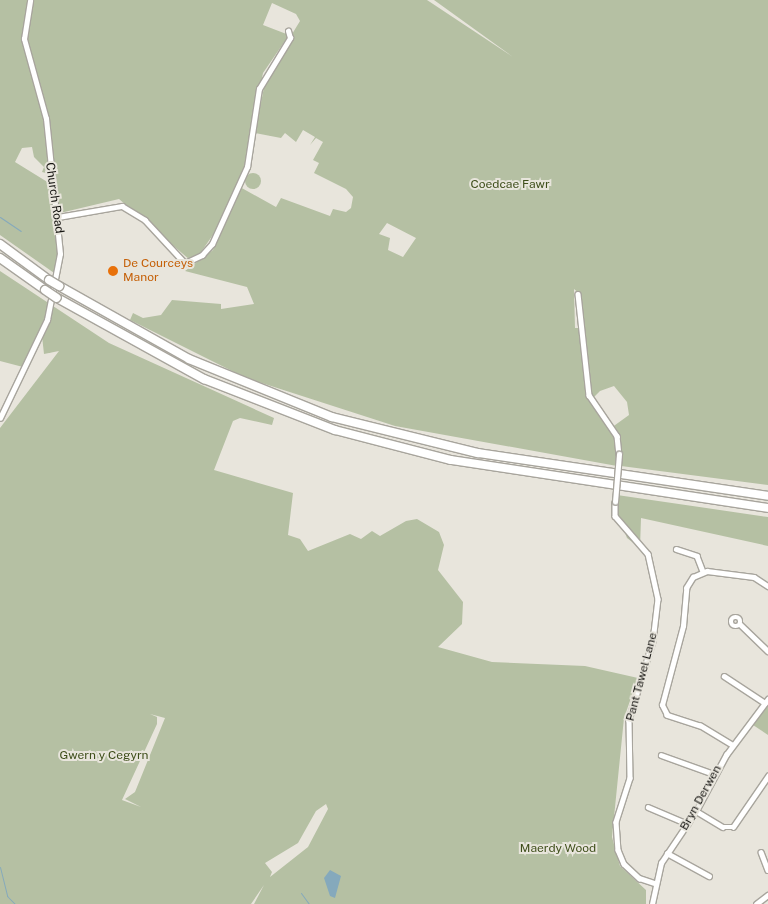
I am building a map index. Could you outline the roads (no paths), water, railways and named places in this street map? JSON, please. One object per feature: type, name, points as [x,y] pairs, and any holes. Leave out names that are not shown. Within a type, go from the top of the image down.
[{"type":"highway","points":[[0,244],[49,280],[189,359],[332,417],[478,453],[768,496]]},
{"type":"highway","points":[[0,258],[57,298],[204,379],[335,430],[451,460],[768,508]]},
{"type":"street","name":"Church Road","points":[[0,418],[47,320],[59,265],[58,217],[48,166],[46,119],[26,49],[30,0]]},
{"type":"street","points":[[58,217],[122,206],[145,220],[185,263],[202,256],[215,240],[248,167],[261,82],[290,38],[288,31]]},
{"type":"street","name":"Pant Tawel Lane","points":[[578,294],[578,328],[589,395],[617,436],[619,454],[615,516],[648,554],[658,599],[653,641],[630,720],[630,778],[616,822],[618,850],[624,864],[639,878],[654,883]]},
{"type":"street","points":[[676,549],[697,556],[703,572]]},
{"type":"street","points":[[732,745],[700,726],[667,716],[662,705],[684,626],[686,588],[703,572],[754,577],[768,586]]},
{"type":"street","points":[[740,624],[768,651]]},
{"type":"street","points":[[724,676],[766,701]]},
{"type":"street","name":"Bryn Derwen","points":[[652,904],[654,883],[667,853],[696,811],[714,774],[732,745],[766,701]]},
{"type":"street","points":[[661,755],[714,774]]},
{"type":"street","points":[[696,811],[723,827],[733,827],[768,776]]},
{"type":"street","points":[[648,807],[688,824]]},
{"type":"street","points":[[761,852],[768,870]]},
{"type":"street","points":[[667,853],[709,876]]},
{"type":"street","points":[[756,904],[768,895]]},
{"type":"water","points":[[330,870],[341,876],[335,898],[330,896],[324,878]]},
{"type":"waterway","points":[[0,217],[21,231]]},
{"type":"waterway","points":[[0,867],[7,896],[15,904]]},
{"type":"waterway","points":[[301,893],[309,904]]},
{"type":"place","name":"De Courceys Manor","points":[[113,271]]},
{"type":"park label","name":"Coedcae Fawr","points":[[510,185]]},
{"type":"park label","name":"Gwern y Cegyrn","points":[[104,756]]},
{"type":"park label","name":"Maerdy Wood","points":[[558,849]]}]
